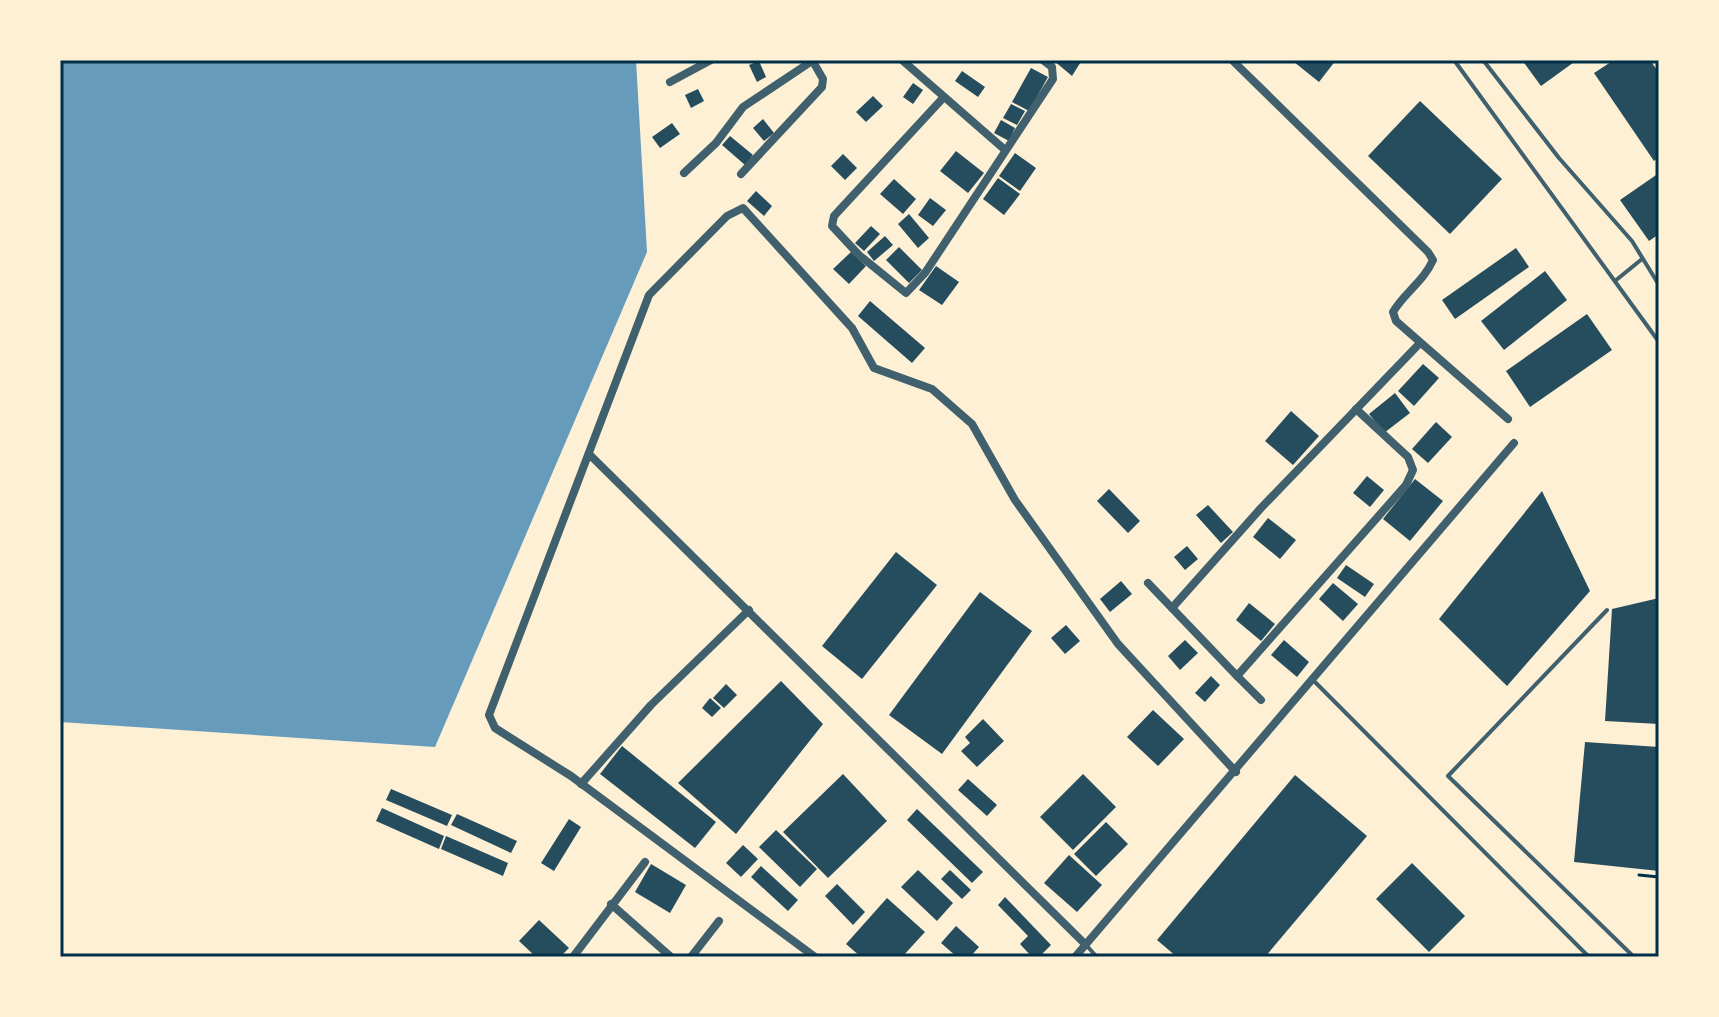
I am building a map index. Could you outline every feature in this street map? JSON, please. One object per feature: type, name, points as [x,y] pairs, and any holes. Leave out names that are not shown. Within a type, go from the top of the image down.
[{"type":"street","points":[[670,82],[711,60]]},
{"type":"street","points":[[684,173],[716,143],[743,107],[812,60],[823,79],[822,87],[741,174]]},
{"type":"street","points":[[902,60],[1004,149]]},
{"type":"street","points":[[943,98],[834,216],[832,226],[899,290],[906,293],[925,273],[1053,79],[1052,67],[1043,60]]},
{"type":"street","points":[[1232,60],[1428,252],[1433,260],[1429,271],[1393,312],[1396,321],[1508,419]]},
{"type":"street","points":[[815,957],[581,784],[495,728],[489,715],[649,295],[727,216],[743,208],[852,328],[874,368],[932,389],[972,424],[1015,500],[1118,644],[1236,772]]},
{"type":"street","points":[[1172,608],[1420,343]]},
{"type":"street","points":[[1237,676],[1406,485],[1413,470],[1408,457],[1356,409]]},
{"type":"street","points":[[1075,957],[1314,681],[1514,443]]},
{"type":"street","points":[[589,454],[1086,945]]},
{"type":"street","points":[[1148,583],[1261,700]]},
{"type":"street","points":[[581,784],[651,705],[749,610]]},
{"type":"street","points":[[573,957],[645,862]]},
{"type":"street","points":[[611,904],[671,957]]},
{"type":"street","points":[[691,957],[719,921]]},
{"type":"lane","points":[[1454,60],[1659,342]]},
{"type":"lane","points":[[1483,60],[1559,158],[1632,241],[1659,285]]},
{"type":"lane","points":[[1615,281],[1642,259]]},
{"type":"lane","points":[[1607,610],[1448,776],[1634,957]]},
{"type":"lane","points":[[1314,681],[1589,957]]},
{"type":"lane","points":[[1086,945],[1097,957]]},
{"type":"path","points":[[1639,875],[1659,877]]},
{"type":"water","points":[[60,60],[636,60],[647,252],[435,747],[60,722]]},
{"type":"building","points":[[1053,60],[1082,60],[1072,76]]},
{"type":"building","points":[[1336,60],[1319,82],[1294,62]]},
{"type":"building","points":[[1522,60],[1577,60],[1541,86]]},
{"type":"building","points":[[1614,60],[1650,60],[1659,73],[1659,157],[1654,161],[1594,73]]},
{"type":"building","points":[[759,61],[766,77],[757,82],[749,65]]},
{"type":"building","points":[[1031,68],[1048,77],[1029,111],[1012,102]]},
{"type":"building","points":[[962,71],[985,87],[978,97],[955,81]]},
{"type":"building","points":[[913,83],[923,90],[913,104],[903,97]]},
{"type":"building","points":[[698,89],[704,101],[691,108],[685,95]]},
{"type":"building","points":[[873,96],[883,106],[866,122],[856,112]]},
{"type":"building","points":[[1420,101],[1502,179],[1450,234],[1368,156]]},
{"type":"building","points":[[1011,104],[1025,111],[1017,125],[1003,118]]},
{"type":"building","points":[[763,119],[774,133],[764,141],[753,128]]},
{"type":"building","points":[[1001,120],[1015,128],[1009,141],[994,133]]},
{"type":"building","points":[[672,123],[680,134],[660,148],[652,137]]},
{"type":"building","points":[[730,136],[753,155],[745,165],[722,145]]},
{"type":"building","points":[[956,151],[984,173],[968,193],[940,171]]},
{"type":"building","points":[[1015,153],[1036,168],[1020,191],[999,176]]},
{"type":"building","points":[[843,154],[857,168],[845,180],[831,166]]},
{"type":"building","points":[[1659,173],[1659,234],[1649,241],[1620,200]]},
{"type":"building","points":[[998,178],[1020,194],[1004,215],[983,199]]},
{"type":"building","points":[[894,179],[916,199],[903,214],[880,194]]},
{"type":"building","points":[[756,191],[772,206],[764,216],[747,201]]},
{"type":"building","points":[[930,198],[946,210],[933,226],[918,215]]},
{"type":"building","points":[[909,214],[929,238],[918,248],[898,224]]},
{"type":"building","points":[[871,226],[880,234],[864,251],[855,243]]},
{"type":"building","points":[[885,236],[893,245],[874,261],[867,252]]},
{"type":"building","points":[[899,247],[922,270],[909,283],[886,260]]},
{"type":"building","points":[[1516,248],[1529,267],[1455,319],[1442,300]]},
{"type":"building","points":[[851,252],[866,266],[849,284],[833,269]]},
{"type":"building","points":[[936,266],[959,282],[942,305],[919,290]]},
{"type":"building","points":[[1545,271],[1567,300],[1504,350],[1481,321]]},
{"type":"building","points":[[870,301],[925,348],[912,363],[858,316]]},
{"type":"building","points":[[1587,314],[1612,350],[1530,407],[1506,371]]},
{"type":"building","points":[[1423,364],[1439,378],[1414,406],[1398,391]]},
{"type":"building","points":[[1395,393],[1410,413],[1384,433],[1369,414]]},
{"type":"building","points":[[1291,411],[1319,436],[1293,465],[1265,441]]},
{"type":"building","points":[[1436,422],[1452,437],[1428,463],[1412,449]]},
{"type":"building","points":[[1367,476],[1384,490],[1370,507],[1353,493]]},
{"type":"building","points":[[1415,479],[1443,501],[1410,541],[1383,519]]},
{"type":"building","points":[[1109,489],[1140,521],[1128,533],[1097,501]]},
{"type":"building","points":[[1542,491],[1590,591],[1507,686],[1439,619]]},
{"type":"building","points":[[1208,505],[1233,532],[1221,543],[1196,515]]},
{"type":"building","points":[[1268,518],[1296,540],[1280,559],[1253,537]]},
{"type":"building","points":[[1187,546],[1198,559],[1185,570],[1174,557]]},
{"type":"building","points":[[896,552],[937,585],[862,679],[822,646]]},
{"type":"building","points":[[1346,565],[1374,584],[1365,597],[1337,578]]},
{"type":"building","points":[[1121,581],[1132,594],[1110,612],[1100,599]]},
{"type":"building","points":[[1333,583],[1358,604],[1343,621],[1319,599]]},
{"type":"building","points":[[980,592],[1032,631],[942,754],[889,715]]},
{"type":"building","points":[[1659,598],[1659,724],[1605,721],[1612,609]]},
{"type":"building","points":[[1249,603],[1275,624],[1261,641],[1236,620]]},
{"type":"building","points":[[1066,625],[1080,641],[1065,654],[1051,638]]},
{"type":"building","points":[[1185,640],[1198,653],[1180,670],[1168,656]]},
{"type":"building","points":[[1284,640],[1309,662],[1297,677],[1271,655]]},
{"type":"building","points":[[1211,676],[1220,685],[1205,702],[1195,693]]},
{"type":"building","points":[[781,681],[823,724],[736,834],[678,783]]},
{"type":"building","points":[[726,684],[737,695],[724,708],[713,698]]},
{"type":"building","points":[[710,698],[721,708],[712,717],[702,708]]},
{"type":"building","points":[[1153,710],[1184,739],[1158,766],[1127,737]]},
{"type":"building","points":[[983,719],[1004,741],[977,767],[961,751],[970,743],[965,737]]},
{"type":"building","points":[[1585,742],[1659,747],[1659,871],[1574,862]]},
{"type":"building","points":[[622,746],[716,822],[695,848],[600,774]]},
{"type":"building","points":[[843,774],[887,821],[828,878],[783,832]]},
{"type":"building","points":[[1083,774],[1116,807],[1073,850],[1040,817]]},
{"type":"building","points":[[1295,775],[1367,836],[1265,957],[1177,957],[1157,940]]},
{"type":"building","points":[[968,779],[997,805],[987,816],[958,790]]},
{"type":"building","points":[[391,789],[452,815],[447,826],[386,800]]},
{"type":"building","points":[[382,808],[444,836],[439,849],[376,821]]},
{"type":"building","points":[[917,809],[983,872],[972,883],[907,820]]},
{"type":"building","points":[[457,814],[517,841],[511,853],[451,825]]},
{"type":"building","points":[[569,819],[581,827],[554,871],[541,863]]},
{"type":"building","points":[[1106,822],[1128,844],[1096,876],[1074,854]]},
{"type":"building","points":[[776,830],[817,869],[800,887],[759,847]]},
{"type":"building","points":[[446,836],[508,863],[503,876],[441,849]]},
{"type":"building","points":[[743,845],[758,859],[741,877],[726,863]]},
{"type":"building","points":[[1069,855],[1102,885],[1077,912],[1044,883]]},
{"type":"building","points":[[1412,863],[1465,916],[1429,952],[1376,899]]},
{"type":"building","points":[[651,864],[686,885],[670,913],[635,892]]},
{"type":"building","points":[[761,866],[798,900],[788,911],[751,877]]},
{"type":"building","points":[[918,870],[953,903],[937,921],[901,887]]},
{"type":"building","points":[[950,870],[971,890],[962,899],[941,879]]},
{"type":"building","points":[[837,884],[865,912],[853,925],[825,896]]},
{"type":"building","points":[[1005,897],[1051,945],[1039,957],[1032,957],[1020,944],[1028,936],[998,905]]},
{"type":"building","points":[[887,898],[925,932],[902,957],[861,957],[846,944]]},
{"type":"building","points":[[539,920],[569,948],[560,957],[536,957],[519,941]]},
{"type":"building","points":[[956,926],[979,947],[970,957],[957,957],[941,943]]}]
